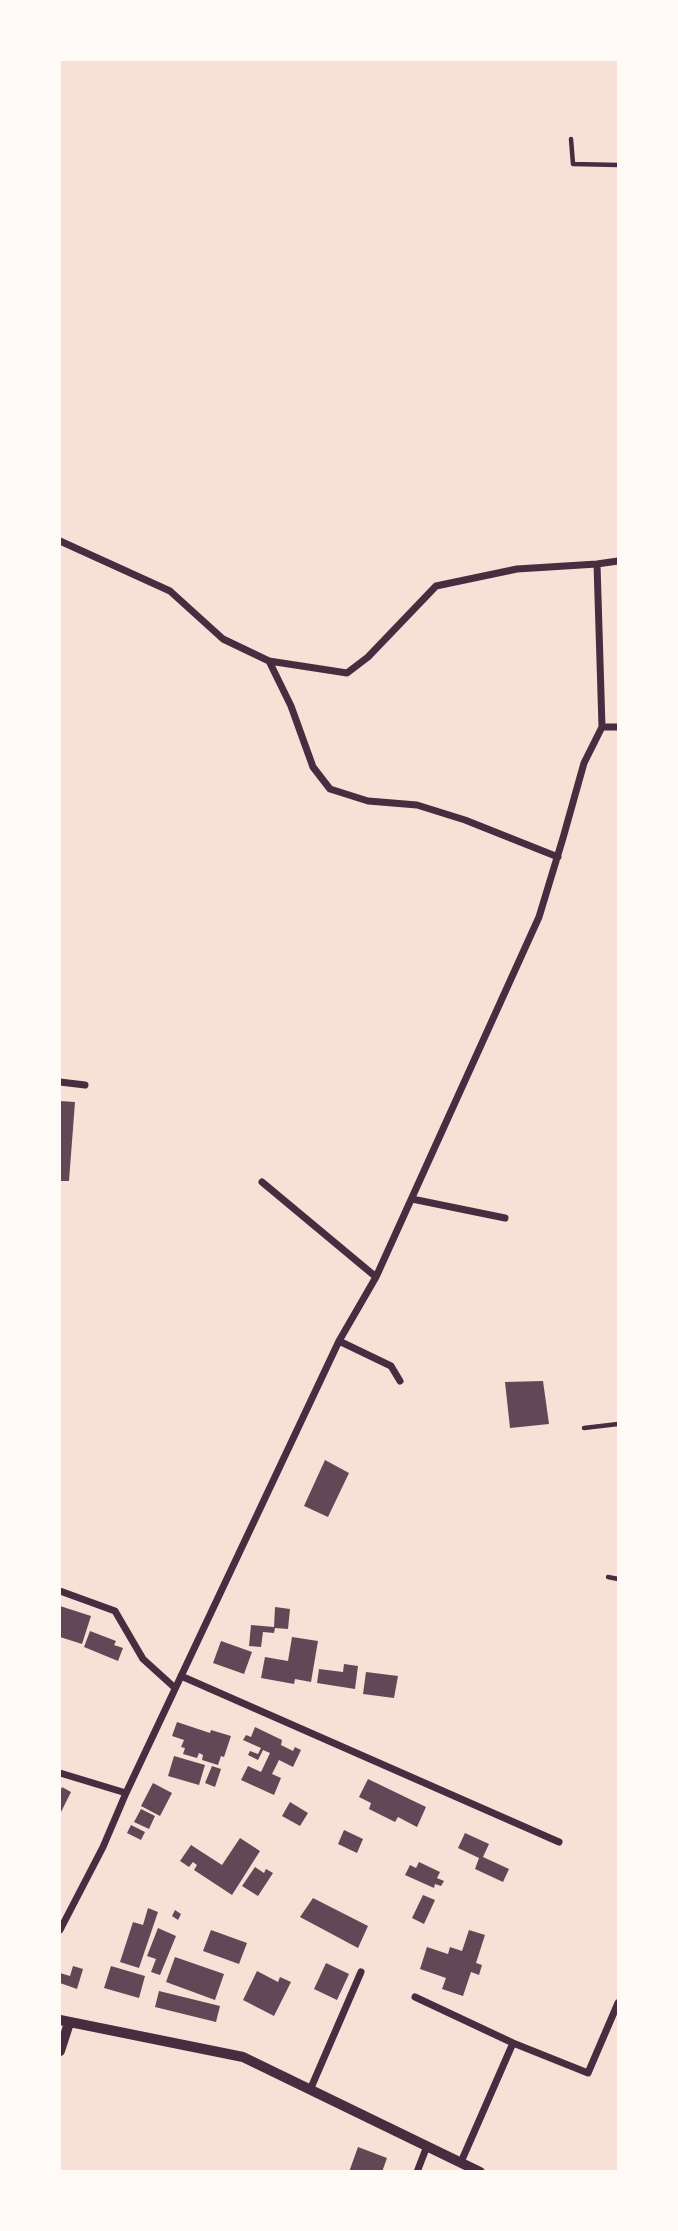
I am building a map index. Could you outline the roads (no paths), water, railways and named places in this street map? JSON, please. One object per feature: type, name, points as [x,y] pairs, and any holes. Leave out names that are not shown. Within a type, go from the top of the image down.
[{"type":"street","points":[[60,541],[170,591],[223,639],[269,661],[347,673],[368,657],[436,586],[517,569],[618,561]]},
{"type":"street","points":[[60,1930],[103,1847],[339,1341],[376,1277],[539,917],[584,763],[602,727],[597,564]]},
{"type":"street","points":[[269,661],[291,706],[313,766],[330,789],[368,801],[417,805],[465,820],[558,857]]},
{"type":"street","points":[[602,727],[618,727]]},
{"type":"street","points":[[60,1082],[85,1085]]},
{"type":"street","points":[[262,1182],[376,1277]]},
{"type":"street","points":[[412,1199],[505,1219]]},
{"type":"street","points":[[339,1341],[391,1366],[400,1381]]},
{"type":"street","points":[[60,1591],[115,1611],[143,1659],[176,1688]]},
{"type":"street","points":[[181,1676],[559,1842]]},
{"type":"street","points":[[60,1773],[126,1793]]},
{"type":"street","points":[[310,2090],[361,1972]]},
{"type":"street","points":[[415,1997],[513,2043],[588,2073],[618,2003]]},
{"type":"street","points":[[60,2051],[64,2021],[243,2057],[480,2172]]},
{"type":"street","points":[[461,2162],[513,2043]]},
{"type":"street","points":[[417,2172],[427,2146]]},
{"type":"lane","points":[[571,139],[573,164],[618,164]]},
{"type":"lane","points":[[584,1428],[618,1424]]},
{"type":"lane","points":[[608,1577],[618,1579]]}]
